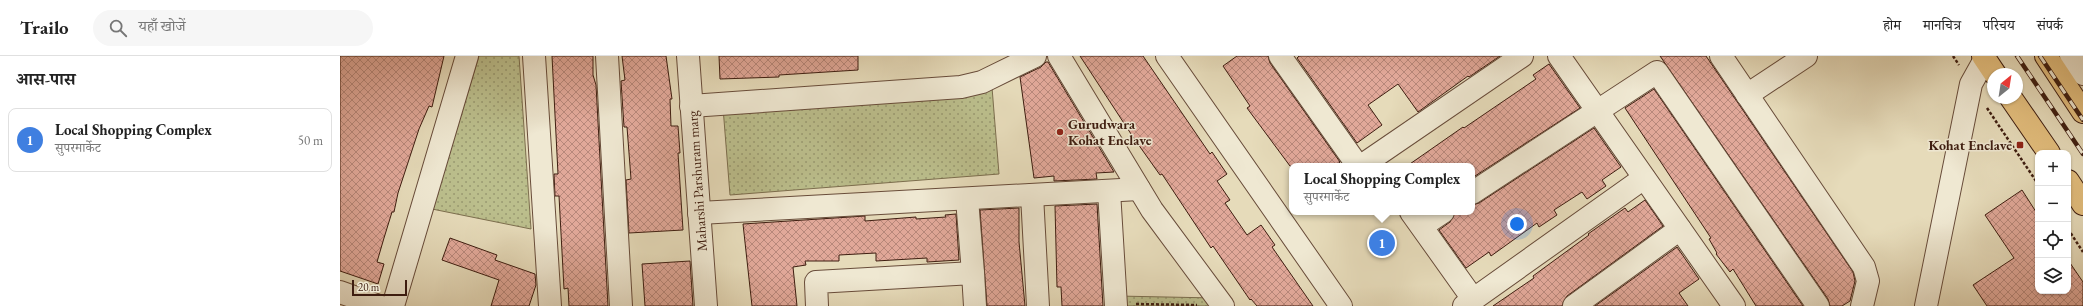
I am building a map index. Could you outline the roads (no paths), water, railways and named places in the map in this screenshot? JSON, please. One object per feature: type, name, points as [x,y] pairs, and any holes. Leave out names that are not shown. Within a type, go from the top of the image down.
[{"type":"main road","points":[[2046,56],[2083,112]]},
{"type":"main road","points":[[2015,104],[2047,150]]},
{"type":"main road","points":[[2071,186],[2083,204]]},
{"type":"street","points":[[340,292],[390,306],[467,56]]},
{"type":"street","points":[[534,56],[550,306]]},
{"type":"street","points":[[607,56],[621,306]]},
{"type":"street","name":"Maharshi Parshuram marg","points":[[688,56],[706,306]]},
{"type":"street","points":[[691,106],[961,87],[982,82],[1035,56]]},
{"type":"street","points":[[1059,56],[1139,189],[1223,306]]},
{"type":"street","points":[[1167,56],[1287,216],[1340,306]]},
{"type":"street","points":[[1280,56],[1365,163]]},
{"type":"street","points":[[1367,163],[1522,56]]},
{"type":"street","points":[[1559,56],[1680,229],[1728,304]]},
{"type":"street","points":[[1721,56],[1864,267],[1868,281],[1862,306]]},
{"type":"street","points":[[1748,95],[1806,56]]},
{"type":"street","points":[[2071,56],[2083,74]]},
{"type":"street","points":[[1926,306],[1971,84],[1988,63]]},
{"type":"street","points":[[1475,191],[1596,110],[1657,72],[1818,306]]},
{"type":"street","points":[[1431,215],[1416,219],[1468,303],[1644,178]]},
{"type":"street","points":[[699,213],[1139,189]]},
{"type":"street","points":[[1109,191],[1124,305]]},
{"type":"street","points":[[1032,195],[1038,306]]},
{"type":"street","points":[[967,199],[975,306]]},
{"type":"street","points":[[1574,306],[1680,229]]},
{"type":"street","points":[[817,306],[816,282],[973,273]]},
{"type":"railway","points":[[2017,56],[2083,154]]},
{"type":"railway","points":[[2040,56],[2083,120]]},
{"type":"place","name":"Gurudwara Kohat Enclave","points":[[1060,132]]},
{"type":"place","name":"Kohat Enclave","points":[[2020,145]]},
{"type":"place","name":"Local Shopping Complex","points":[[1382,243]]}]
